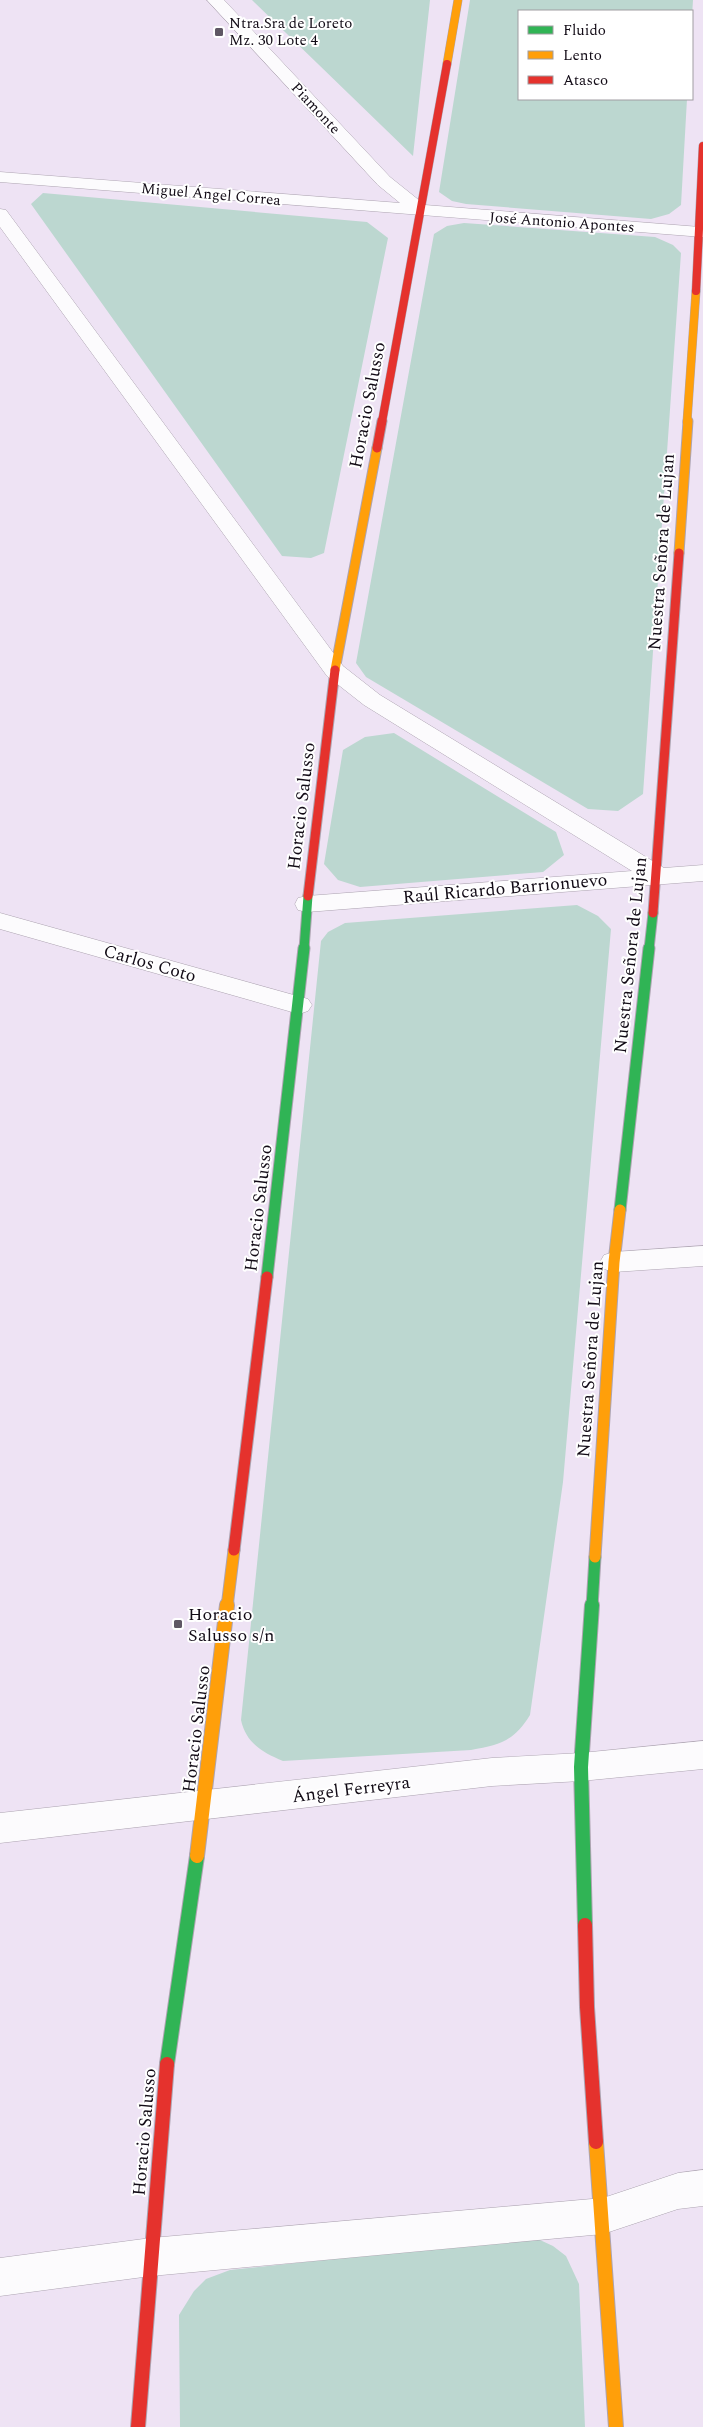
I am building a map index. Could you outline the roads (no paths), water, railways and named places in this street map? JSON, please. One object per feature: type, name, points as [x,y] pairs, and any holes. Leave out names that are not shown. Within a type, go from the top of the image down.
[{"type":"street","name":"Piamonte","points":[[215,0],[384,181],[421,211]]},
{"type":"street","name":"Horacio Salusso","points":[[138,2427],[168,2052],[204,1806],[299,1005],[307,904],[335,671],[421,211],[458,0]]},
{"type":"street","name":"Nuestra Señora de Lujan","points":[[616,2427],[603,2216],[587,2008],[581,1767],[614,1262],[657,875],[701,232],[703,146]]},
{"type":"street","name":"Miguel Ángel Correa","points":[[0,177],[421,211]]},
{"type":"street","name":"José Antonio Apontes","points":[[421,211],[701,232]]},
{"type":"street","points":[[0,214],[335,671],[372,700],[657,875]]},
{"type":"street","name":"Raúl Ricardo Barrionuevo","points":[[307,904],[657,875],[703,873]]},
{"type":"street","name":"Carlos Coto","points":[[0,921],[299,1005]]},
{"type":"street","points":[[614,1262],[703,1256]]},
{"type":"street","name":"Ángel Ferreyra","points":[[0,1828],[492,1772],[581,1767],[703,1755]]},
{"type":"street","points":[[0,2277],[151,2257],[603,2216],[678,2191],[703,2188]]},
{"type":"place","name":"Ntra.Sra de Loreto Mz. 30 Lote 4","points":[[219,32]]},
{"type":"place","name":"Horacio Salusso s/n","points":[[178,1624]]}]
